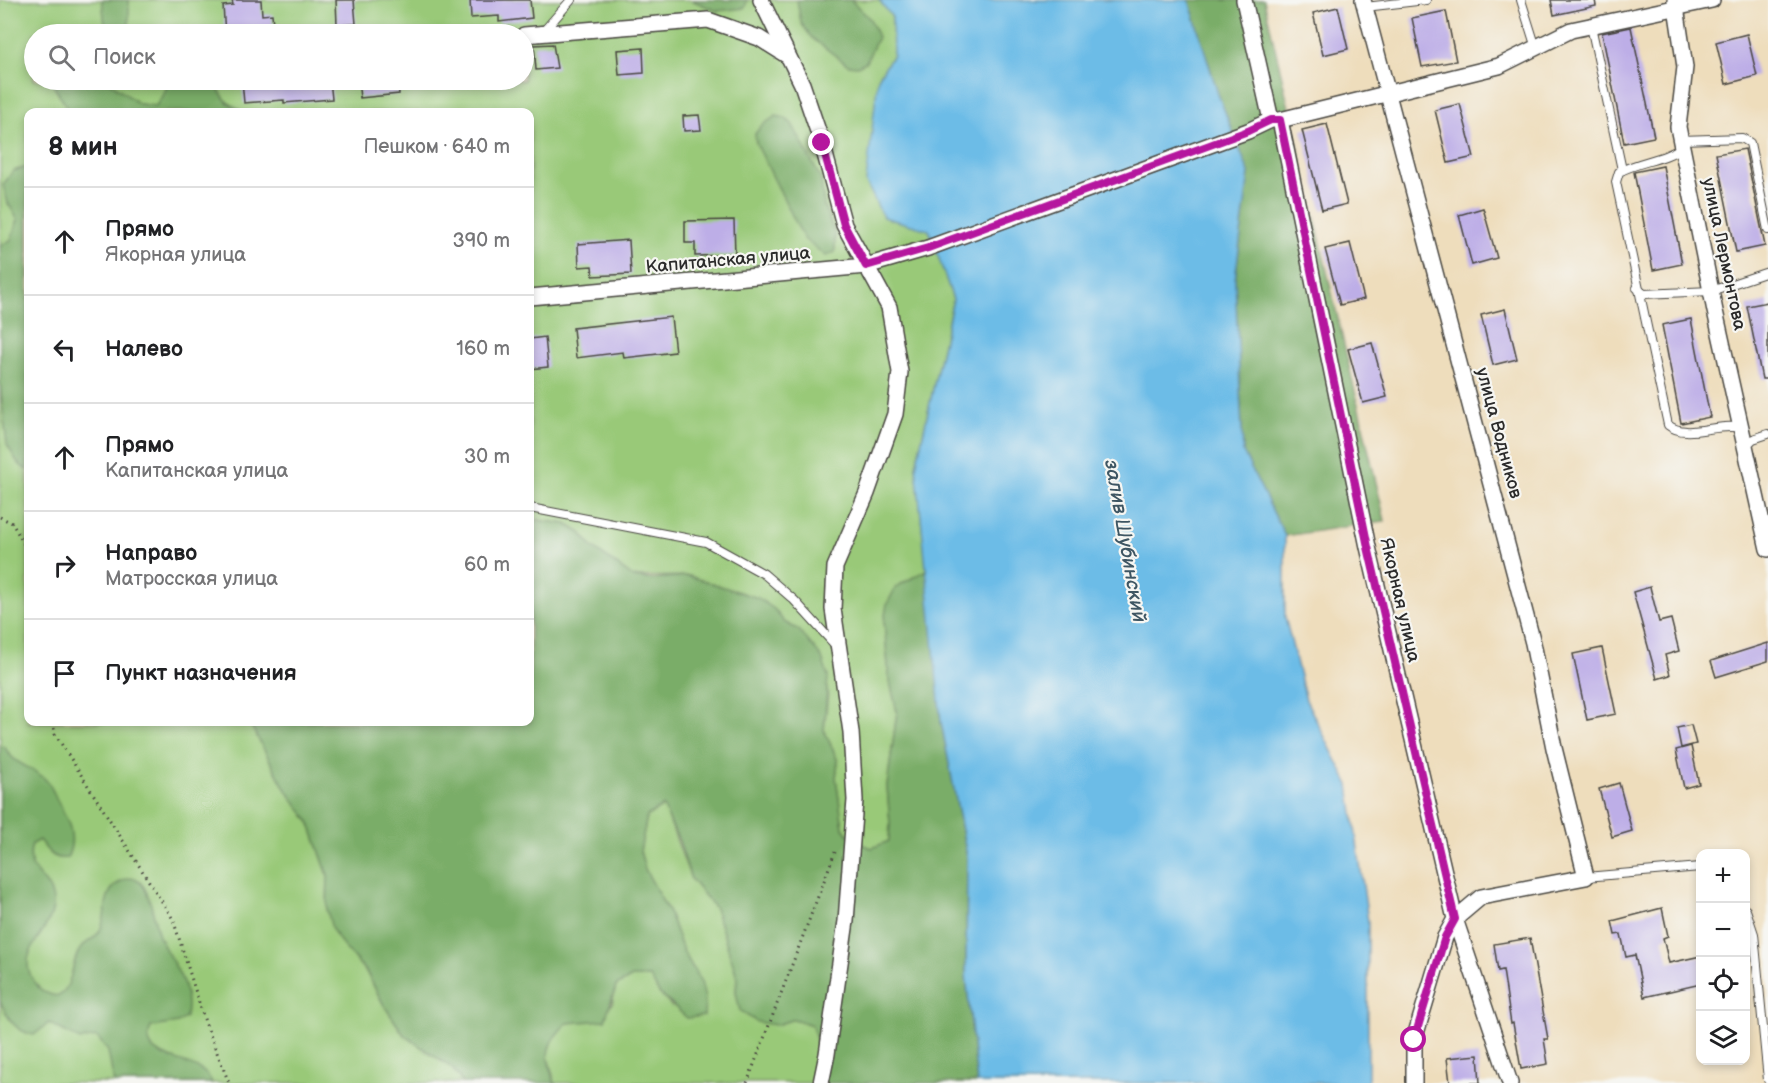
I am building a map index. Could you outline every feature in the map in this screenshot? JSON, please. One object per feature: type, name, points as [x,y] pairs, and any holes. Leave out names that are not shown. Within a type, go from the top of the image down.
[{"type":"street","points":[[762,0],[786,55],[802,84],[822,143],[844,225],[889,308],[900,372],[895,414],[867,492],[835,567],[833,609],[851,732],[855,800],[846,921],[821,1083]]},
{"type":"street","name":"Якорная улица","points":[[1244,0],[1276,120],[1368,547],[1455,919],[1510,1083]]},
{"type":"street","name":"Капитанская улица","points":[[534,297],[866,266],[928,248],[1276,120],[1499,66],[1572,30],[1676,4],[1712,0]]},
{"type":"street","name":"улица Водников","points":[[1364,4],[1533,643],[1554,748],[1586,877]]},
{"type":"street","name":"улица Лермонтова","points":[[1676,4],[1685,67],[1678,127],[1711,291],[1768,549]]},
{"type":"street","points":[[534,33],[708,20],[759,38],[786,55]]},
{"type":"street","points":[[1414,1083],[1414,1040],[1445,937],[1455,919],[1481,897],[1586,877]]},
{"type":"lane","points":[[542,33],[571,0]]},
{"type":"lane","points":[[1364,4],[1426,0]]},
{"type":"lane","points":[[1521,0],[1536,48]]},
{"type":"lane","points":[[1591,26],[1622,170]]},
{"type":"lane","points":[[1741,428],[1716,426],[1681,432],[1668,425],[1616,182],[1622,170],[1634,164],[1673,154],[1682,143],[1742,138],[1750,143],[1768,230]]},
{"type":"lane","points":[[1637,287],[1644,294],[1711,291],[1768,272]]},
{"type":"lane","points":[[1745,448],[1753,439],[1768,434]]},
{"type":"lane","points":[[534,509],[706,542],[764,574],[794,600],[838,648]]},
{"type":"lane","points":[[1586,877],[1696,867]]},
{"type":"lane","points":[[1750,922],[1754,934],[1768,1080]]},
{"type":"path","points":[[0,518],[12,524],[24,544]]},
{"type":"path","points":[[54,726],[55,734],[173,919],[205,1022],[229,1083]]},
{"type":"path","points":[[747,1083],[838,844]]},
{"type":"green space","points":[[0,0],[879,0],[892,16],[893,55],[878,78],[883,217],[929,229],[953,299],[916,466],[928,569],[896,587],[884,621],[889,677],[897,712],[887,786],[889,841],[872,848],[855,842],[843,828],[836,778],[838,761],[824,730],[828,693],[799,630],[784,622],[774,609],[689,576],[633,577],[592,547],[581,533],[566,524],[534,520],[534,108],[237,108],[227,102],[219,90],[534,90],[534,24],[24,24],[24,90],[56,90],[68,108],[24,108],[24,168],[13,171],[8,203],[18,219],[11,240],[0,246]]},
{"type":"green space","points":[[102,0],[129,0],[129,24],[105,24]]},
{"type":"green space","points":[[691,0],[747,0],[745,8],[717,11]]},
{"type":"green space","points":[[797,0],[851,0],[870,19],[878,37],[866,62],[857,66],[848,65],[812,38],[801,23]]},
{"type":"green space","points":[[1189,0],[1264,0],[1385,521],[1285,536],[1243,452],[1235,280],[1249,173],[1218,94]]},
{"type":"green space","points":[[56,90],[120,90],[139,104],[156,106],[166,90],[219,90],[227,102],[237,108],[68,108]]},
{"type":"green space","points":[[120,90],[166,90],[156,106],[139,104]]},
{"type":"green space","points":[[776,116],[785,118],[792,124],[821,179],[824,206],[835,234],[835,252],[826,256],[804,239],[756,143],[755,134],[761,126]]},
{"type":"green space","points":[[24,168],[24,468],[18,463],[7,445],[0,383],[0,246],[11,240],[18,220],[8,203],[3,185],[13,171]]},
{"type":"green space","points":[[0,383],[18,463],[24,468],[24,726],[251,726],[285,788],[309,821],[328,875],[327,910],[343,945],[366,972],[404,1035],[452,1068],[463,1083],[0,1083]]},
{"type":"green space","points":[[534,520],[566,524],[581,533],[592,547],[633,577],[650,579],[689,576],[758,598],[774,609],[784,622],[799,630],[822,658],[828,676],[824,730],[838,761],[836,778],[843,828],[855,842],[872,848],[889,841],[887,786],[897,712],[889,677],[884,621],[887,604],[896,587],[928,569],[941,722],[967,856],[966,975],[977,1083],[811,1083],[818,1062],[812,1025],[794,1019],[776,1025],[757,1022],[740,1011],[736,993],[737,976],[715,908],[691,879],[679,841],[663,806],[647,816],[640,851],[645,869],[670,915],[683,951],[701,982],[705,998],[704,1016],[687,1018],[659,993],[650,977],[632,977],[616,986],[605,1020],[567,1023],[554,1037],[548,1057],[555,1083],[463,1083],[452,1068],[404,1035],[384,1005],[366,971],[343,946],[332,929],[327,910],[328,875],[309,821],[285,788],[251,726],[534,726]]},
{"type":"green space","points":[[0,746],[5,747],[17,762],[39,774],[48,782],[70,827],[71,842],[67,858],[54,856],[39,840],[32,844],[31,863],[48,886],[53,902],[48,923],[36,941],[28,961],[29,971],[35,983],[43,991],[52,995],[59,996],[64,991],[79,951],[97,935],[102,926],[107,899],[114,887],[130,878],[138,880],[148,897],[159,936],[183,983],[187,1004],[186,1017],[178,1023],[151,1027],[149,1039],[153,1048],[161,1054],[196,1068],[206,1074],[212,1083],[114,1083],[108,1051],[97,1037],[80,1040],[49,1023],[34,1035],[21,1030],[9,1018],[0,1001]]},
{"type":"green space","points":[[664,806],[691,879],[715,908],[737,976],[736,993],[776,1025],[794,1019],[812,1025],[818,1062],[811,1083],[555,1083],[547,1054],[552,1037],[567,1023],[585,1020],[612,1004],[616,986],[632,977],[650,977],[659,993],[672,1007],[701,982],[683,951],[670,915],[645,869],[640,851],[647,815]]},
{"type":"water","name":"залив Шубинский","points":[[879,0],[1189,0],[1218,94],[1249,173],[1235,280],[1243,452],[1285,536],[1285,617],[1306,700],[1349,785],[1368,921],[1368,1083],[977,1083],[966,975],[967,856],[941,722],[916,466],[953,299],[929,230],[883,217],[866,182],[878,78],[893,55],[892,17]]},
{"type":"building","points":[[232,0],[261,0],[262,15],[272,14],[273,24],[224,24],[223,6],[233,5]]},
{"type":"building","points":[[336,0],[354,0],[356,24],[337,24]]},
{"type":"building","points":[[470,0],[530,0],[532,18],[499,22],[499,16],[471,18]]},
{"type":"building","points":[[1551,0],[1595,0],[1596,6],[1554,15]]},
{"type":"building","points":[[1338,7],[1348,49],[1323,55],[1313,13]]},
{"type":"building","points":[[1446,11],[1456,61],[1422,67],[1412,18]]},
{"type":"building","points":[[1631,27],[1654,137],[1624,143],[1602,33]]},
{"type":"building","points":[[1747,34],[1757,76],[1726,84],[1716,42]]},
{"type":"building","points":[[553,44],[557,68],[536,70],[534,45]]},
{"type":"building","points":[[643,48],[644,73],[619,75],[617,50]]},
{"type":"building","points":[[243,90],[331,90],[332,99],[284,103],[284,100],[244,103]]},
{"type":"building","points":[[359,90],[399,90],[399,94],[360,98]]},
{"type":"building","points":[[1460,104],[1474,157],[1448,163],[1435,110]]},
{"type":"building","points":[[699,115],[701,130],[684,131],[683,116]]},
{"type":"building","points":[[1327,124],[1347,204],[1322,210],[1302,130]]},
{"type":"building","points":[[1745,149],[1765,246],[1736,252],[1716,154]]},
{"type":"building","points":[[1663,166],[1682,264],[1653,270],[1634,172]]},
{"type":"building","points":[[1483,208],[1497,258],[1472,265],[1459,215]]},
{"type":"building","points":[[734,220],[735,255],[695,256],[695,243],[685,243],[685,221]]},
{"type":"building","points":[[629,240],[631,274],[593,276],[592,266],[579,267],[578,244]]},
{"type":"building","points":[[1350,243],[1364,299],[1340,305],[1325,249]]},
{"type":"building","points":[[1768,302],[1768,379],[1762,379],[1747,306]]},
{"type":"building","points":[[1505,309],[1517,359],[1493,365],[1481,315]]},
{"type":"building","points":[[671,317],[675,352],[624,358],[623,352],[576,358],[573,328]]},
{"type":"building","points":[[1691,319],[1710,417],[1681,423],[1662,325]]},
{"type":"building","points":[[545,337],[548,367],[534,369],[534,338]]},
{"type":"building","points":[[1372,343],[1387,397],[1363,403],[1348,349]]},
{"type":"building","points":[[1650,587],[1659,622],[1671,619],[1679,651],[1665,655],[1670,675],[1657,679],[1633,592]]},
{"type":"building","points":[[1768,643],[1768,661],[1716,677],[1711,661]]},
{"type":"building","points":[[1602,648],[1616,714],[1587,720],[1573,654]]},
{"type":"building","points":[[1691,725],[1696,744],[1681,748],[1677,728]]},
{"type":"building","points":[[1691,746],[1699,784],[1684,788],[1676,750]]},
{"type":"building","points":[[1619,783],[1632,831],[1612,837],[1599,789]]},
{"type":"building","points":[[1662,908],[1668,936],[1663,938],[1669,963],[1696,957],[1696,985],[1644,997],[1635,955],[1626,957],[1621,934],[1615,935],[1612,921]]},
{"type":"building","points":[[1530,938],[1548,1039],[1544,1039],[1548,1064],[1521,1069],[1503,970],[1498,971],[1494,944]]},
{"type":"building","points":[[1478,1055],[1480,1083],[1450,1083],[1447,1058]]},
{"type":"route","points":[[822,143],[844,225],[866,266],[928,248],[1248,131],[1271,120],[1280,120],[1368,547],[1455,919],[1445,937],[1414,1040]]}]
